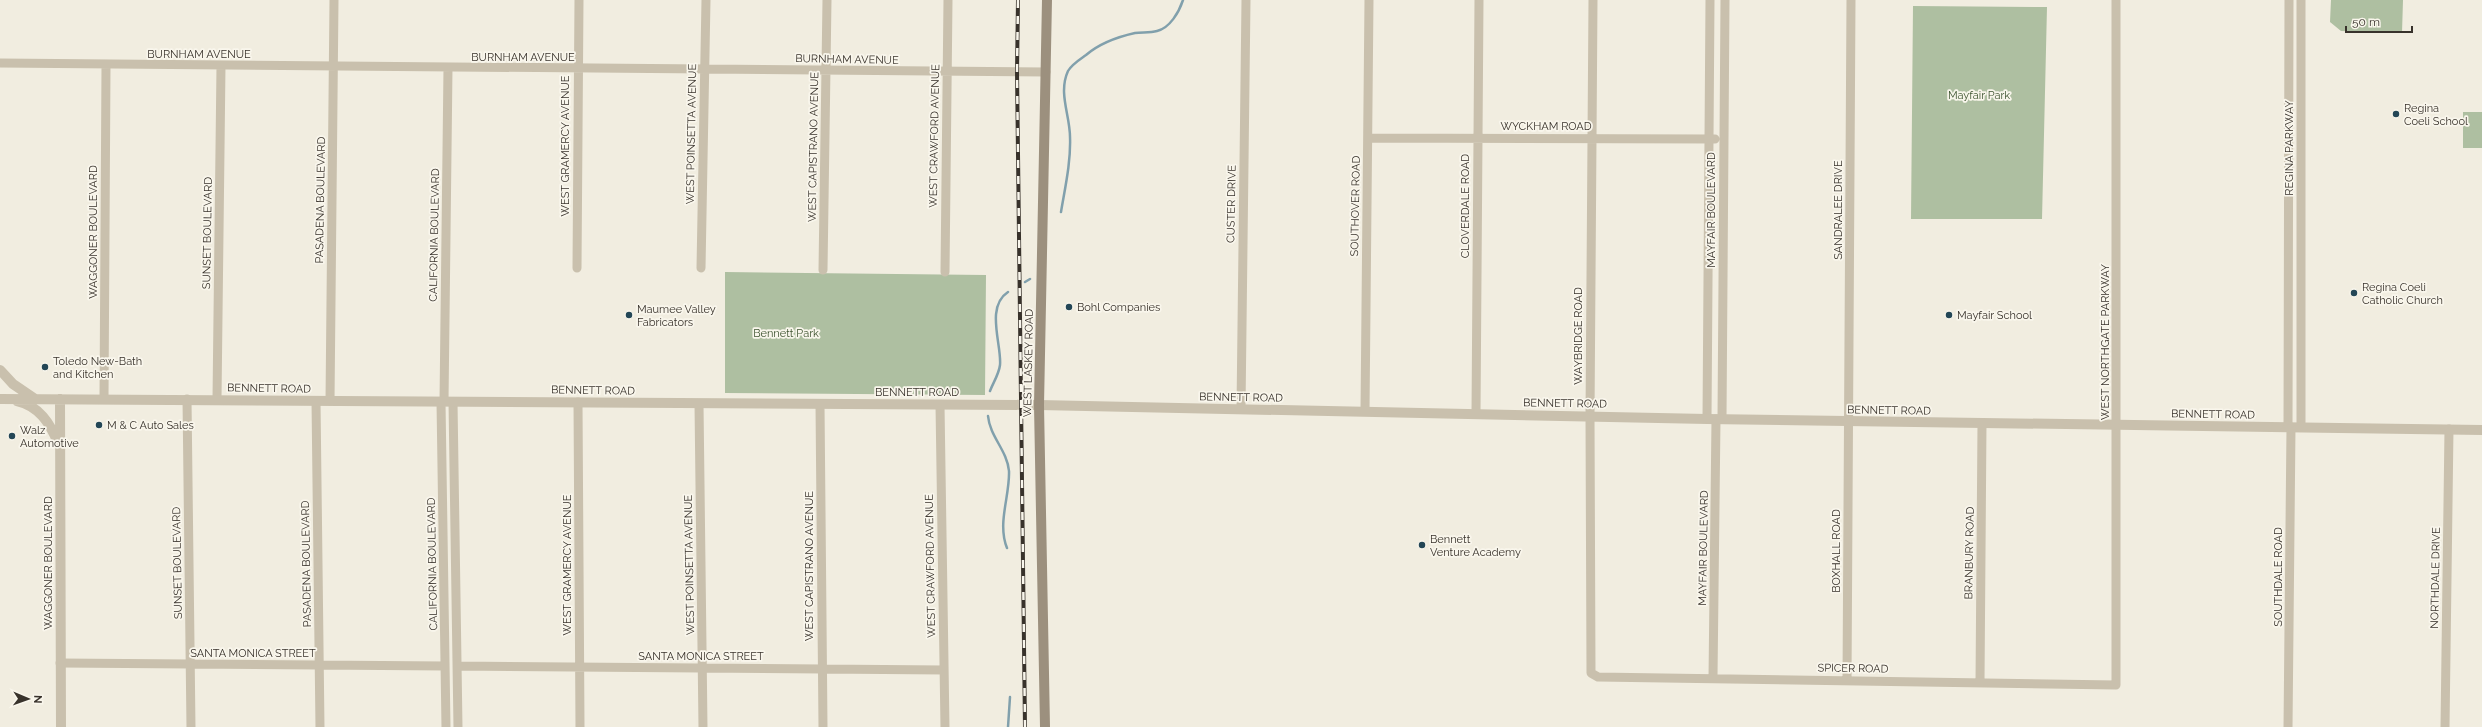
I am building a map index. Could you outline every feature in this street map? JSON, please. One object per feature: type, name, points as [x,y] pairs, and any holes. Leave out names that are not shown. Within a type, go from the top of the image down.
[{"type":"main road","name":"WEST LASKEY ROAD","points":[[1045,727],[1039,405],[1047,0]]},
{"type":"street","name":"PASADENA BOULEVARD","points":[[330,400],[334,0]]},
{"type":"street","name":"WEST GRAMERCY AVENUE","points":[[577,268],[579,0]]},
{"type":"street","name":"WEST POINSETTA AVENUE","points":[[701,268],[706,0]]},
{"type":"street","name":"WEST CAPISTRANO AVENUE","points":[[822,270],[827,0]]},
{"type":"street","name":"WEST CRAWFORD AVENUE","points":[[945,272],[948,0]]},
{"type":"street","name":"CUSTER DRIVE","points":[[1241,408],[1246,0]]},
{"type":"street","name":"SOUTHOVER ROAD","points":[[1365,411],[1369,0]]},
{"type":"street","name":"CLOVERDALE ROAD","points":[[1476,413],[1479,0]]},
{"type":"street","name":"WAYBRIDGE ROAD","points":[[1591,673],[1590,416],[1592,0]]},
{"type":"street","name":"MAYFAIR BOULEVARD","points":[[1710,0],[1710,139],[1715,419]]},
{"type":"street","name":"MAYFAIR BOULEVARD","points":[[1713,678],[1715,419],[1724,139],[1724,0]]},
{"type":"street","name":"SANDRALEE DRIVE","points":[[1848,421],[1851,0]]},
{"type":"street","name":"WEST NORTHGATE PARKWAY","points":[[2116,0],[2116,685]]},
{"type":"street","name":"REGINA PARKWAY","points":[[2289,0],[2288,293],[2293,427]]},
{"type":"street","name":"REGINA PARKWAY","points":[[2293,427],[2301,293],[2301,0]]},
{"type":"street","points":[[2289,53],[2301,53]]},
{"type":"street","name":"BURNHAM AVENUE","points":[[0,64],[1046,72]]},
{"type":"street","name":"WAGGONER BOULEVARD","points":[[104,399],[106,66]]},
{"type":"street","name":"SUNSET BOULEVARD","points":[[217,399],[221,66]]},
{"type":"street","name":"CALIFORNIA BOULEVARD","points":[[446,727],[444,536],[448,68]]},
{"type":"street","name":"WYCKHAM ROAD","points":[[1368,138],[1724,139]]},
{"type":"street","points":[[2288,244],[2301,244]]},
{"type":"street","points":[[2288,293],[2301,293]]},
{"type":"street","points":[[0,370],[13,384],[36,399]]},
{"type":"street","name":"BENNETT ROAD","points":[[3,399],[217,399],[699,404],[1039,405],[1715,419],[2482,430]]},
{"type":"street","points":[[3,399],[29,405],[42,415],[51,426],[60,449]]},
{"type":"street","name":"WAGGONER BOULEVARD","points":[[60,399],[61,727]]},
{"type":"street","name":"SUNSET BOULEVARD","points":[[187,399],[191,727]]},
{"type":"street","name":"PASADENA BOULEVARD","points":[[316,401],[320,727]]},
{"type":"street","name":"CALIFORNIA BOULEVARD","points":[[446,402],[456,536],[458,727]]},
{"type":"street","name":"WEST GRAMERCY AVENUE","points":[[578,402],[580,727]]},
{"type":"street","name":"WEST POINSETTA AVENUE","points":[[699,404],[703,727]]},
{"type":"street","name":"WEST CAPISTRANO AVENUE","points":[[820,404],[823,727]]},
{"type":"street","name":"WEST CRAWFORD AVENUE","points":[[940,405],[945,727]]},
{"type":"street","name":"BOXHALL ROAD","points":[[1847,680],[1848,421]]},
{"type":"street","name":"BRANBURY ROAD","points":[[1980,682],[1982,423]]},
{"type":"street","name":"SOUTHDALE ROAD","points":[[2288,727],[2293,427]]},
{"type":"street","name":"NORTHDALE DRIVE","points":[[2445,727],[2448,429]]},
{"type":"street","points":[[444,536],[456,536]]},
{"type":"street","name":"SANTA MONICA STREET","points":[[60,664],[445,666],[449,672],[454,672],[458,666],[944,670]]},
{"type":"street","name":"SPICER ROAD","points":[[1591,673],[1598,677],[2116,685]]},
{"type":"green space","points":[[2331,0],[2403,0],[2402,33],[2341,31],[2330,22]]},
{"type":"green space","name":"Mayfair Park","points":[[1913,6],[2047,7],[2042,219],[1911,219]]},
{"type":"green space","points":[[2463,112],[2482,112],[2482,148],[2463,148]]},
{"type":"green space","name":"Bennett Park","points":[[725,272],[986,275],[985,395],[725,393]]},
{"type":"waterway","points":[[1061,212],[1070,156],[1070,129],[1064,96],[1065,79],[1068,71],[1074,64],[1091,51],[1109,41],[1122,36],[1157,31],[1166,27],[1173,19],[1183,0]]},
{"type":"waterway","points":[[1025,282],[1030,279]]},
{"type":"waterway","points":[[990,391],[1000,365],[996,327],[997,307],[1001,299],[1008,292]]},
{"type":"waterway","points":[[988,416],[989,424],[1008,463],[1009,480],[1003,529],[1007,548]]},
{"type":"waterway","points":[[1008,727],[1010,697]]},
{"type":"railway","points":[[1018,0],[1017,72],[1025,727]]},
{"type":"place","name":"Regina Coeli School","points":[[2396,114]]},
{"type":"place","name":"Regina Coeli Catholic Church","points":[[2354,293]]},
{"type":"place","name":"Bohl Companies","points":[[1069,307]]},
{"type":"place","name":"Maumee Valley Fabricators","points":[[629,315]]},
{"type":"place","name":"Mayfair School","points":[[1949,315]]},
{"type":"place","name":"Toledo New-Bath and Kitchen","points":[[45,367]]},
{"type":"place","name":"M & C Auto Sales","points":[[99,425]]},
{"type":"place","name":"Walz Automotive","points":[[12,436]]},
{"type":"place","name":"Bennett Venture Academy","points":[[1422,545]]}]
